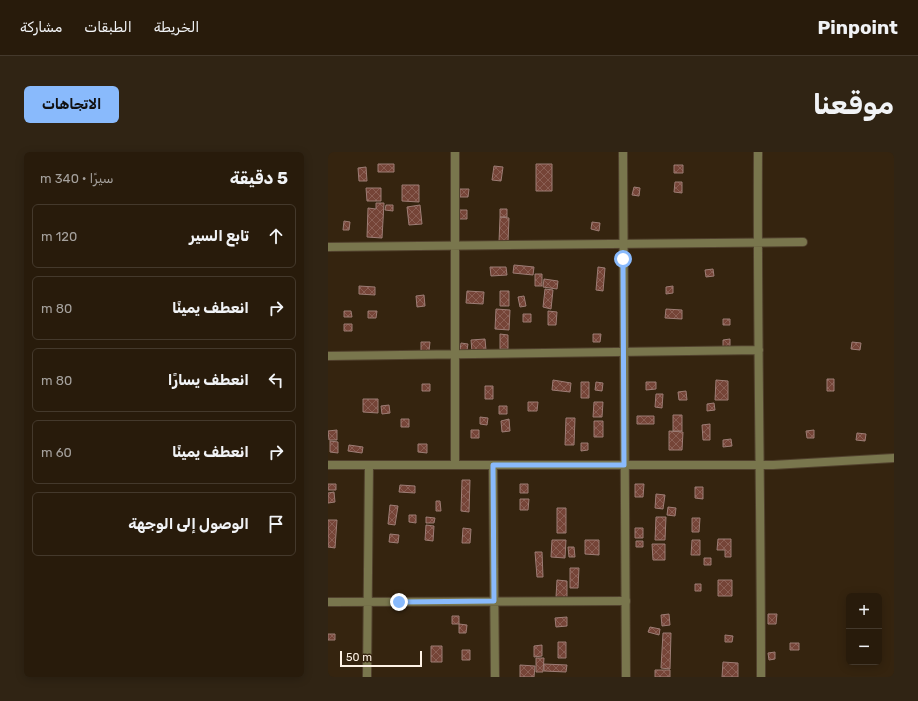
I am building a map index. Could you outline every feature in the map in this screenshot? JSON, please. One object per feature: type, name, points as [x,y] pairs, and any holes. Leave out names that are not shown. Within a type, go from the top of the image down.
[{"type":"street","points":[[455,152],[455,465]]},
{"type":"street","points":[[623,152],[626,677]]},
{"type":"street","points":[[758,152],[761,677]]},
{"type":"street","points":[[328,247],[803,242]]},
{"type":"street","points":[[328,356],[759,350]]},
{"type":"street","points":[[328,465],[760,465],[894,458]]},
{"type":"street","points":[[367,677],[369,465]]},
{"type":"street","points":[[493,465],[495,677]]},
{"type":"street","points":[[328,602],[626,601]]},
{"type":"building","points":[[378,164],[394,164],[394,172],[378,172]]},
{"type":"building","points":[[536,164],[552,164],[552,191],[536,191]]},
{"type":"building","points":[[674,165],[683,165],[683,173],[674,173]]},
{"type":"building","points":[[494,166],[503,167],[501,181],[492,180]]},
{"type":"building","points":[[366,167],[367,181],[359,181],[358,168]]},
{"type":"building","points":[[675,182],[682,182],[682,193],[674,192]]},
{"type":"building","points":[[402,185],[419,185],[419,202],[402,201]]},
{"type":"building","points":[[634,187],[640,188],[639,196],[632,195]]},
{"type":"building","points":[[366,188],[381,188],[381,201],[367,201]]},
{"type":"building","points":[[460,189],[469,189],[468,197],[460,197]]},
{"type":"building","points":[[376,203],[384,203],[382,238],[367,237],[368,208],[376,209]]},
{"type":"building","points":[[386,205],[393,205],[393,211],[385,210]]},
{"type":"building","points":[[420,205],[422,224],[409,225],[407,207]]},
{"type":"building","points":[[500,209],[507,209],[507,217],[500,217]]},
{"type":"building","points":[[459,210],[467,210],[467,219],[459,219]]},
{"type":"building","points":[[500,217],[509,218],[508,242],[499,242]]},
{"type":"building","points":[[344,221],[350,222],[349,230],[343,230]]},
{"type":"building","points":[[592,222],[600,223],[599,231],[591,229]]},
{"type":"building","points":[[514,265],[534,267],[533,275],[513,273]]},
{"type":"building","points":[[490,267],[506,267],[507,275],[491,276]]},
{"type":"building","points":[[598,267],[605,268],[603,291],[596,290]]},
{"type":"building","points":[[713,269],[714,276],[706,277],[705,270]]},
{"type":"building","points":[[535,274],[542,274],[542,286],[535,286]]},
{"type":"building","points":[[544,279],[558,281],[557,289],[543,287]]},
{"type":"building","points":[[359,286],[375,287],[375,295],[359,294]]},
{"type":"building","points":[[673,286],[673,293],[666,294],[666,287]]},
{"type":"building","points":[[545,289],[553,290],[551,309],[543,307]]},
{"type":"building","points":[[467,291],[484,292],[483,304],[466,303]]},
{"type":"building","points":[[500,291],[509,291],[509,306],[500,306]]},
{"type":"building","points":[[424,295],[425,306],[417,307],[416,296]]},
{"type":"building","points":[[524,296],[526,306],[520,307],[518,297]]},
{"type":"building","points":[[496,309],[510,310],[509,330],[495,329]]},
{"type":"building","points":[[666,309],[682,310],[682,319],[665,318]]},
{"type":"building","points":[[344,311],[351,311],[352,317],[344,317]]},
{"type":"building","points":[[368,311],[377,311],[376,318],[368,318]]},
{"type":"building","points":[[548,311],[557,312],[556,325],[548,325]]},
{"type":"building","points":[[523,314],[531,314],[531,322],[523,322]]},
{"type":"building","points":[[723,319],[730,319],[730,325],[723,325]]},
{"type":"building","points":[[344,324],[352,324],[352,331],[344,331]]},
{"type":"building","points":[[500,334],[508,335],[508,349],[500,349]]},
{"type":"building","points":[[593,334],[601,334],[600,342],[593,342]]},
{"type":"building","points":[[485,339],[486,350],[472,352],[471,340]]},
{"type":"building","points":[[730,339],[730,347],[723,347],[723,340]]},
{"type":"building","points":[[421,342],[430,342],[429,351],[421,351]]},
{"type":"building","points":[[852,342],[861,343],[860,350],[851,349]]},
{"type":"building","points":[[461,343],[468,344],[467,350],[460,350]]},
{"type":"building","points":[[827,379],[834,379],[834,391],[827,391]]},
{"type":"building","points":[[553,380],[571,383],[570,392],[552,390]]},
{"type":"building","points":[[716,380],[728,381],[728,400],[715,400]]},
{"type":"building","points":[[581,382],[589,382],[589,398],[581,398]]},
{"type":"building","points":[[596,382],[603,383],[602,391],[595,390]]},
{"type":"building","points":[[646,382],[656,382],[656,389],[646,390]]},
{"type":"building","points":[[422,384],[430,384],[430,391],[422,391]]},
{"type":"building","points":[[485,386],[493,386],[493,399],[485,399]]},
{"type":"building","points":[[686,391],[687,400],[679,400],[678,392]]},
{"type":"building","points":[[656,394],[663,394],[662,408],[655,407]]},
{"type":"building","points":[[363,399],[378,399],[378,413],[363,412]]},
{"type":"building","points":[[528,402],[538,402],[537,411],[528,411]]},
{"type":"building","points":[[594,402],[603,402],[602,417],[593,417]]},
{"type":"building","points":[[714,403],[715,410],[707,411],[707,404]]},
{"type":"building","points":[[389,405],[390,413],[382,414],[381,406]]},
{"type":"building","points":[[499,406],[507,406],[507,414],[499,414]]},
{"type":"building","points":[[673,415],[682,415],[682,431],[673,431]]},
{"type":"building","points":[[637,416],[654,416],[654,424],[637,424]]},
{"type":"building","points":[[480,417],[488,418],[487,425],[480,424]]},
{"type":"building","points":[[566,418],[575,418],[574,445],[565,445]]},
{"type":"building","points":[[401,419],[409,419],[409,427],[401,427]]},
{"type":"building","points":[[509,419],[510,431],[502,432],[501,421]]},
{"type":"building","points":[[594,421],[603,421],[603,437],[594,437]]},
{"type":"building","points":[[710,424],[710,440],[703,440],[702,425]]},
{"type":"building","points":[[337,430],[337,440],[329,440],[328,431]]},
{"type":"building","points":[[471,430],[479,430],[479,438],[471,438]]},
{"type":"building","points":[[814,430],[814,438],[807,438],[806,431]]},
{"type":"building","points":[[669,431],[683,432],[682,450],[669,450]]},
{"type":"building","points":[[857,433],[866,434],[865,441],[856,440]]},
{"type":"building","points":[[731,439],[732,446],[723,447],[723,440]]},
{"type":"building","points":[[330,441],[338,442],[338,453],[330,452]]},
{"type":"building","points":[[581,443],[588,443],[588,450],[581,451]]},
{"type":"building","points":[[418,444],[427,444],[427,453],[418,452]]},
{"type":"building","points":[[349,445],[363,447],[362,453],[348,451]]},
{"type":"building","points":[[462,480],[470,480],[469,512],[461,511]]},
{"type":"building","points":[[328,484],[336,484],[336,490],[328,490]]},
{"type":"building","points":[[520,484],[528,484],[528,493],[520,493]]},
{"type":"building","points":[[635,484],[644,484],[643,497],[635,497]]},
{"type":"building","points":[[400,485],[415,486],[415,493],[399,492]]},
{"type":"building","points":[[695,487],[703,487],[703,499],[695,498]]},
{"type":"building","points":[[334,492],[335,502],[328,503],[328,493]]},
{"type":"building","points":[[656,494],[665,495],[663,509],[655,508]]},
{"type":"building","points":[[520,499],[529,499],[528,510],[520,510]]},
{"type":"building","points":[[436,501],[440,501],[441,511],[436,511]]},
{"type":"building","points":[[390,505],[398,506],[395,525],[388,524]]},
{"type":"building","points":[[668,507],[676,508],[675,516],[667,515]]},
{"type":"building","points":[[557,508],[566,508],[566,533],[557,533]]},
{"type":"building","points":[[409,515],[416,515],[416,523],[409,522]]},
{"type":"building","points":[[426,517],[435,518],[434,523],[426,523]]},
{"type":"building","points":[[656,517],[666,517],[665,540],[655,540]]},
{"type":"building","points":[[692,518],[700,518],[699,532],[692,532]]},
{"type":"building","points":[[328,520],[337,520],[335,548],[328,547]]},
{"type":"building","points":[[426,525],[434,526],[433,541],[425,540]]},
{"type":"building","points":[[463,528],[471,529],[470,543],[462,543]]},
{"type":"building","points":[[635,528],[643,528],[643,538],[635,538]]},
{"type":"building","points":[[390,534],[399,535],[398,543],[389,542]]},
{"type":"building","points":[[718,539],[731,539],[731,557],[725,557],[725,550],[717,550]]},
{"type":"building","points":[[552,540],[566,540],[565,558],[551,557]]},
{"type":"building","points":[[585,540],[599,540],[599,555],[585,554]]},
{"type":"building","points":[[692,540],[700,540],[700,555],[691,555]]},
{"type":"building","points":[[636,541],[643,541],[643,547],[636,547]]},
{"type":"building","points":[[652,544],[665,544],[665,560],[653,560]]},
{"type":"building","points":[[568,547],[574,547],[575,557],[569,557]]},
{"type":"building","points":[[535,552],[542,552],[543,577],[537,577]]},
{"type":"building","points":[[704,558],[711,558],[711,565],[704,565]]},
{"type":"building","points":[[570,568],[579,568],[578,588],[570,588]]},
{"type":"building","points":[[557,580],[567,581],[567,598],[556,597]]},
{"type":"building","points":[[718,580],[732,580],[732,596],[718,596]]},
{"type":"building","points":[[695,584],[701,584],[701,591],[695,591]]},
{"type":"building","points":[[669,614],[670,625],[662,626],[661,615]]},
{"type":"building","points":[[768,614],[777,614],[776,624],[768,624]]},
{"type":"building","points":[[452,616],[459,616],[459,624],[452,624]]},
{"type":"building","points":[[567,617],[567,626],[556,627],[555,618]]},
{"type":"building","points":[[459,624],[467,625],[466,633],[459,633]]},
{"type":"building","points":[[650,627],[660,629],[659,635],[648,632]]},
{"type":"building","points":[[663,633],[671,633],[670,669],[661,668]]},
{"type":"building","points":[[328,634],[335,634],[335,640],[328,640]]},
{"type":"building","points":[[725,635],[733,636],[732,642],[725,642]]},
{"type":"building","points":[[558,642],[566,642],[566,658],[558,658]]},
{"type":"building","points":[[790,643],[799,643],[799,650],[790,650]]},
{"type":"building","points":[[542,645],[542,656],[534,657],[534,646]]},
{"type":"building","points":[[431,646],[442,646],[442,662],[431,662]]},
{"type":"building","points":[[462,650],[470,650],[470,660],[462,660]]},
{"type":"building","points":[[775,652],[775,659],[769,660],[768,653]]},
{"type":"building","points":[[536,658],[544,658],[543,672],[536,672]]},
{"type":"building","points":[[723,662],[738,663],[738,677],[722,677]]},
{"type":"building","points":[[544,664],[567,665],[566,672],[544,671]]},
{"type":"building","points":[[520,665],[535,666],[534,677],[520,677]]},
{"type":"building","points":[[655,670],[670,670],[670,677],[655,677]]},
{"type":"route","points":[[399,602],[494,601],[493,465],[624,465],[623,259]]}]
